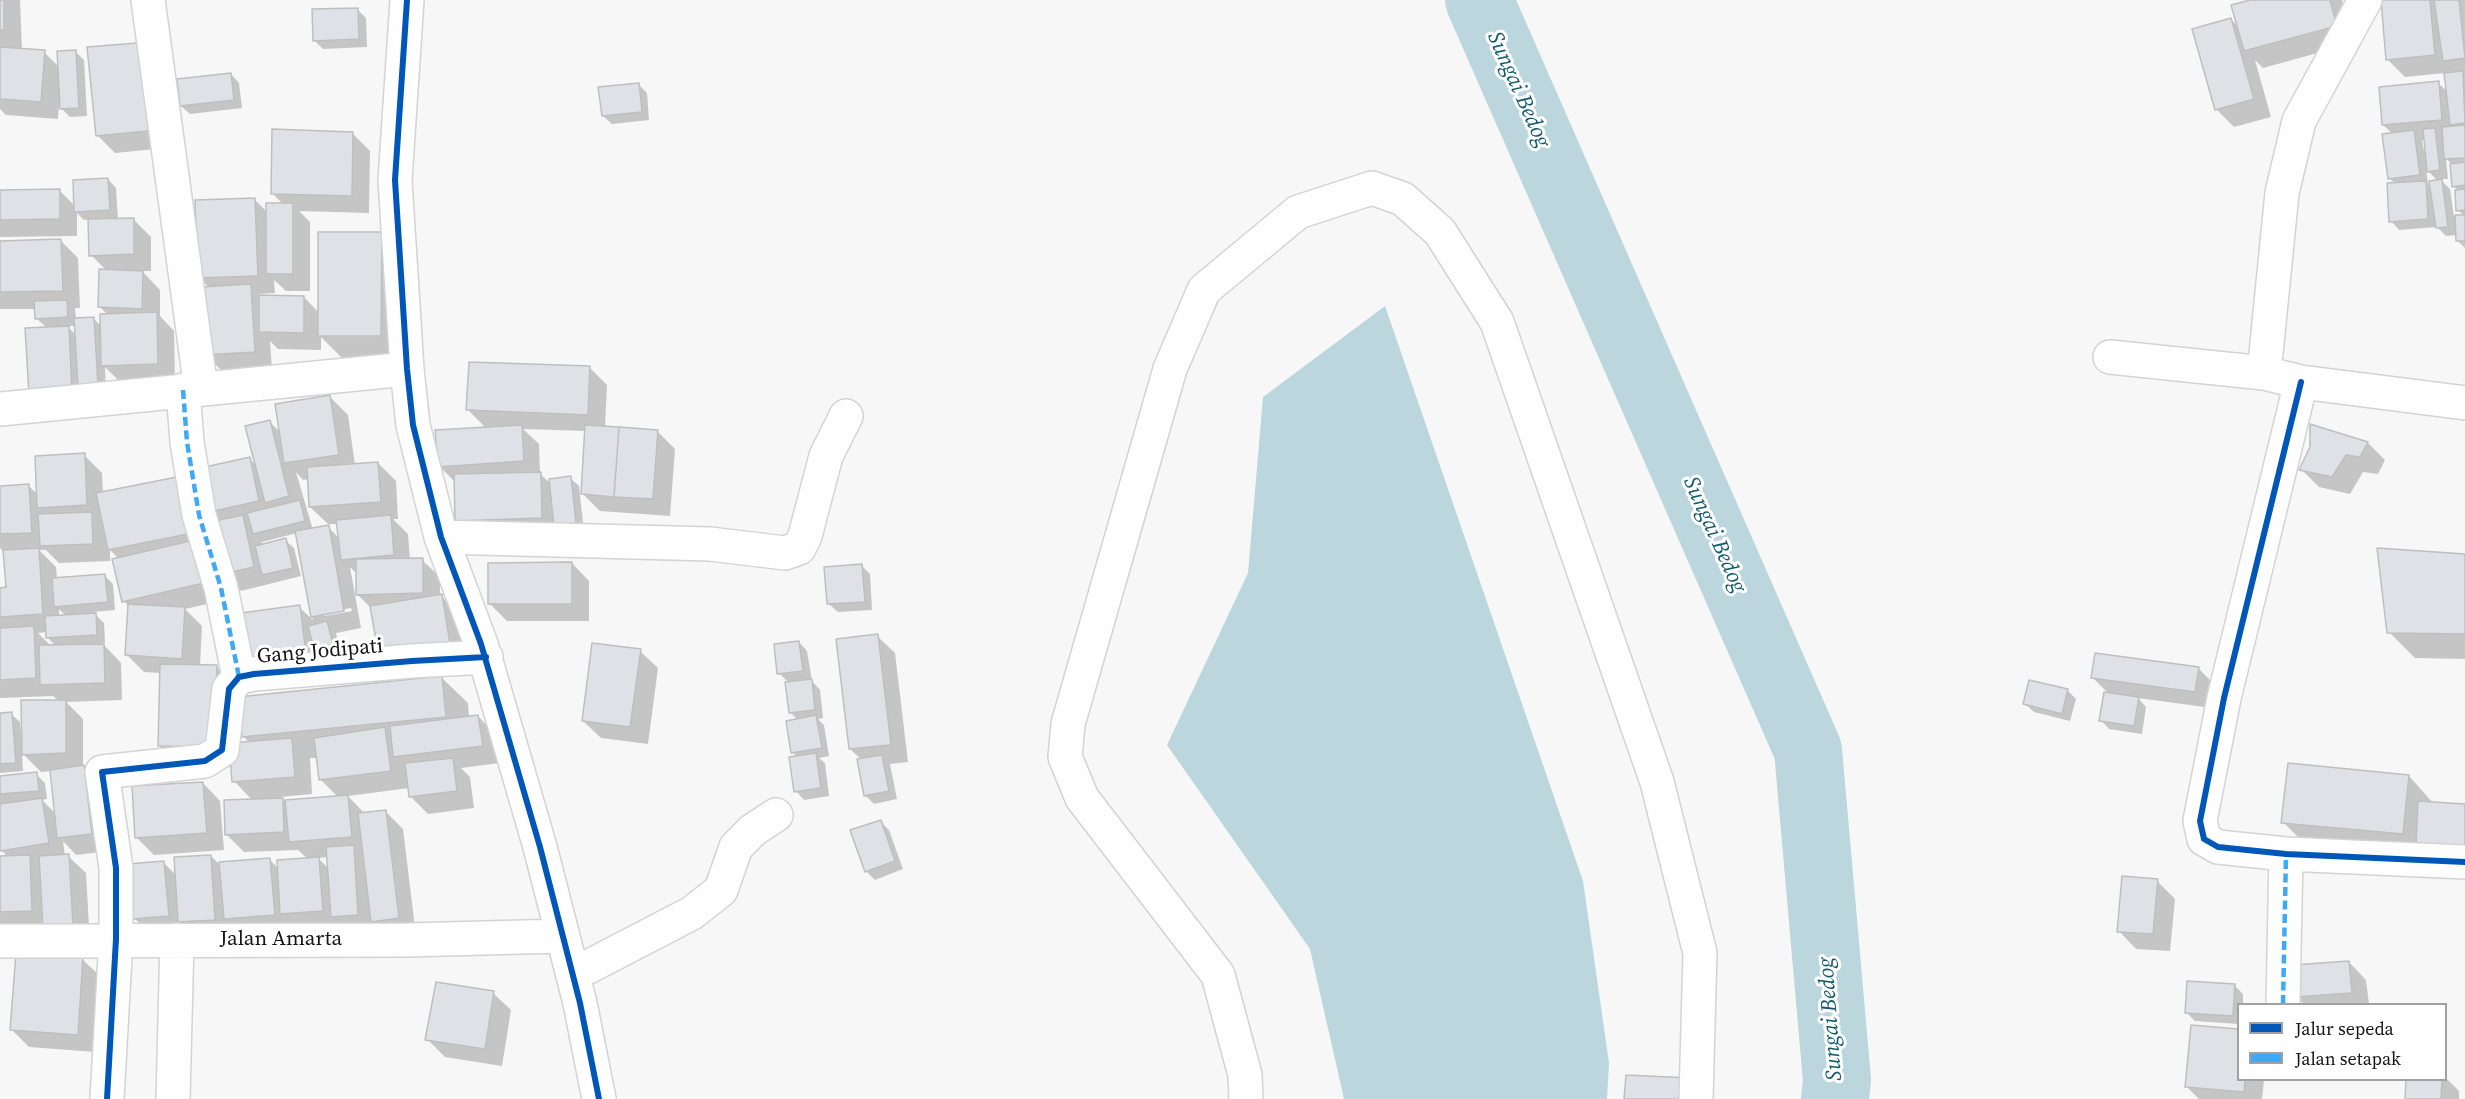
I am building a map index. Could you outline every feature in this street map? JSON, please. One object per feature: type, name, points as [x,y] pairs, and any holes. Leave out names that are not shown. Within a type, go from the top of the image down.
[{"type":"street","points":[[148,0],[192,390],[187,442],[199,515],[221,588],[239,677]]},
{"type":"street","points":[[407,0],[395,180],[407,369],[413,425],[441,537],[486,657],[540,847],[572,972],[599,1099]]},
{"type":"street","points":[[2264,373],[2282,193],[2299,121],[2365,0]]},
{"type":"street","points":[[1246,1099],[1245,1075],[1218,975],[1082,798],[1065,757],[1068,724],[1170,369],[1204,290],[1298,212],[1371,188],[1403,199],[1440,232],[1497,322],[1501,333],[1657,782],[1700,952],[1696,1099]]},
{"type":"street","points":[[2110,357],[2264,373],[2301,382],[2465,403]]},
{"type":"street","points":[[0,409],[407,369]]},
{"type":"street","points":[[2301,382],[2224,698],[2200,821],[2204,839],[2218,847],[2286,854],[2465,862]]},
{"type":"street","points":[[441,537],[710,544],[785,553],[799,548],[805,536],[826,456],[846,416]]},
{"type":"street","name":"Gang Jodipati","points":[[116,939],[116,868],[102,772],[206,761],[222,750],[229,689],[239,677],[412,661],[486,657]]},
{"type":"street","points":[[572,972],[588,967],[692,913],[721,890],[736,847],[753,830],[776,815]]},
{"type":"street","points":[[2283,1003],[2286,854]]},
{"type":"street","name":"Jalan Amarta","points":[[0,941],[406,940],[562,936]]},
{"type":"street","points":[[107,1099],[116,939]]},
{"type":"street","points":[[173,1099],[177,940]]},
{"type":"water","points":[[1385,306],[1583,881],[1609,1063],[1607,1099],[1344,1099],[1310,949],[1167,745],[1248,573],[1263,397]]},
{"type":"building","points":[[0,0],[4,0],[4,30],[0,30]]},
{"type":"building","points":[[2250,0],[2330,0],[2337,26],[2244,51],[2231,5]]},
{"type":"building","points":[[2381,0],[2430,0],[2435,55],[2386,60]]},
{"type":"building","points":[[2434,0],[2459,0],[2465,58],[2443,61]]},
{"type":"building","points":[[358,8],[359,39],[313,41],[312,9]]},
{"type":"building","points":[[2231,18],[2254,99],[2215,110],[2192,29]]},
{"type":"building","points":[[150,42],[158,130],[96,136],[87,47]]},
{"type":"building","points":[[0,47],[45,50],[41,102],[0,99]]},
{"type":"building","points":[[76,50],[79,108],[60,109],[57,51]]},
{"type":"building","points":[[2463,71],[2465,123],[2450,125],[2444,73]]},
{"type":"building","points":[[231,73],[234,100],[180,106],[177,79]]},
{"type":"building","points":[[2439,81],[2442,120],[2382,125],[2379,87]]},
{"type":"building","points":[[639,83],[642,112],[602,116],[598,87]]},
{"type":"building","points":[[2465,125],[2465,158],[2444,159],[2442,127]]},
{"type":"building","points":[[2435,128],[2440,170],[2427,172],[2423,129]]},
{"type":"building","points":[[272,129],[353,132],[352,196],[271,194]]},
{"type":"building","points":[[2414,130],[2420,175],[2388,179],[2382,134]]},
{"type":"building","points":[[2465,162],[2465,185],[2452,187],[2450,164]]},
{"type":"building","points":[[108,178],[110,210],[74,212],[73,180]]},
{"type":"building","points":[[2442,179],[2448,227],[2436,228],[2429,181]]},
{"type":"building","points":[[2426,181],[2428,219],[2389,222],[2387,183]]},
{"type":"building","points":[[60,189],[60,219],[0,220],[0,190]]},
{"type":"building","points":[[2465,189],[2465,210],[2456,211],[2455,190]]},
{"type":"building","points":[[255,198],[258,276],[198,278],[195,200]]},
{"type":"building","points":[[266,203],[293,203],[293,274],[266,274]]},
{"type":"building","points":[[2455,215],[2465,215],[2465,241],[2456,241]]},
{"type":"building","points":[[134,218],[134,254],[89,256],[88,219]]},
{"type":"building","points":[[318,232],[382,232],[381,336],[318,336]]},
{"type":"building","points":[[61,239],[63,291],[0,292],[0,241]]},
{"type":"building","points":[[99,269],[143,271],[142,309],[98,307]]},
{"type":"building","points":[[251,284],[255,352],[204,355],[201,287]]},
{"type":"building","points":[[259,295],[304,296],[304,333],[259,332]]},
{"type":"building","points":[[67,300],[68,317],[35,319],[34,301]]},
{"type":"building","points":[[157,312],[158,364],[101,366],[100,314]]},
{"type":"building","points":[[94,317],[98,386],[78,388],[74,318]]},
{"type":"building","points":[[69,326],[72,391],[29,394],[25,328]]},
{"type":"building","points":[[469,362],[590,366],[588,415],[466,410]]},
{"type":"building","points":[[330,395],[339,455],[284,463],[275,404]]},
{"type":"building","points":[[270,420],[289,496],[265,503],[245,426]]},
{"type":"building","points":[[2310,424],[2368,442],[2360,457],[2346,455],[2332,477],[2299,470],[2310,447]]},
{"type":"building","points":[[522,425],[524,461],[438,467],[435,430]]},
{"type":"building","points":[[585,425],[619,427],[614,497],[581,494]]},
{"type":"building","points":[[619,427],[658,430],[653,499],[614,497]]},
{"type":"building","points":[[85,453],[87,505],[37,508],[35,456]]},
{"type":"building","points":[[250,457],[259,501],[205,513],[196,469]]},
{"type":"building","points":[[378,462],[381,502],[309,507],[307,467]]},
{"type":"building","points":[[541,472],[542,518],[455,521],[454,474]]},
{"type":"building","points":[[182,476],[193,533],[108,550],[96,493]]},
{"type":"building","points":[[571,476],[576,523],[554,526],[549,479]]},
{"type":"building","points":[[29,484],[32,533],[0,534],[0,486]]},
{"type":"building","points":[[300,500],[305,521],[253,534],[247,513]]},
{"type":"building","points":[[92,512],[93,544],[40,546],[38,514]]},
{"type":"building","points":[[243,515],[254,567],[222,574],[210,522]]},
{"type":"building","points":[[391,515],[394,555],[341,560],[336,520]]},
{"type":"building","points":[[329,525],[344,611],[311,617],[295,531]]},
{"type":"building","points":[[286,538],[293,568],[262,575],[255,546]]},
{"type":"building","points":[[199,539],[208,582],[122,602],[112,559]]},
{"type":"building","points":[[39,548],[43,614],[0,617],[0,588],[6,587],[3,550]]},
{"type":"building","points":[[2377,548],[2465,554],[2465,634],[2387,633]]},
{"type":"building","points":[[423,558],[423,593],[356,595],[356,559]]},
{"type":"building","points":[[572,562],[572,604],[488,604],[488,563]]},
{"type":"building","points":[[862,564],[865,602],[827,604],[824,567]]},
{"type":"building","points":[[105,574],[108,602],[54,607],[52,578]]},
{"type":"building","points":[[442,594],[451,650],[380,663],[370,606]]},
{"type":"building","points":[[128,604],[185,607],[182,659],[125,655]]},
{"type":"building","points":[[300,605],[307,663],[248,670],[241,613]]},
{"type":"building","points":[[96,613],[97,635],[46,638],[45,616]]},
{"type":"building","points":[[327,621],[333,644],[314,649],[308,626]]},
{"type":"building","points":[[34,626],[36,678],[0,680],[0,628]]},
{"type":"building","points":[[878,634],[891,745],[849,749],[836,639]]},
{"type":"building","points":[[799,641],[803,671],[777,674],[774,644]]},
{"type":"building","points":[[592,643],[641,649],[630,727],[582,721]]},
{"type":"building","points":[[104,644],[105,683],[40,685],[39,645]]},
{"type":"building","points":[[2095,653],[2199,667],[2195,692],[2091,678]]},
{"type":"building","points":[[160,664],[217,665],[215,747],[158,746]]},
{"type":"building","points":[[442,676],[446,717],[242,737],[238,697]]},
{"type":"building","points":[[812,679],[815,710],[789,713],[785,682]]},
{"type":"building","points":[[2029,680],[2068,689],[2062,714],[2023,704]]},
{"type":"building","points":[[2104,692],[2139,697],[2134,726],[2099,721]]},
{"type":"building","points":[[21,700],[66,700],[66,753],[22,755]]},
{"type":"building","points":[[12,712],[16,763],[0,764],[0,713]]},
{"type":"building","points":[[478,715],[483,746],[393,757],[390,726]]},
{"type":"building","points":[[816,715],[822,748],[791,753],[786,721]]},
{"type":"building","points":[[385,727],[391,771],[319,780],[314,738]]},
{"type":"building","points":[[292,738],[295,777],[232,782],[229,743]]},
{"type":"building","points":[[816,753],[821,788],[794,792],[789,757]]},
{"type":"building","points":[[882,755],[889,791],[864,796],[857,759]]},
{"type":"building","points":[[453,758],[457,791],[409,797],[405,763]]},
{"type":"building","points":[[2288,763],[2409,775],[2403,834],[2281,823]]},
{"type":"building","points":[[84,765],[92,834],[57,838],[50,770]]},
{"type":"building","points":[[37,772],[39,791],[0,794],[0,776]]},
{"type":"building","points":[[203,782],[207,833],[135,838],[132,786]]},
{"type":"building","points":[[348,795],[352,837],[289,842],[285,800]]},
{"type":"building","points":[[42,798],[49,843],[0,851],[0,804]]},
{"type":"building","points":[[283,798],[284,832],[225,835],[224,800]]},
{"type":"building","points":[[2418,801],[2465,804],[2465,849],[2416,846]]},
{"type":"building","points":[[386,810],[399,918],[371,922],[358,813]]},
{"type":"building","points":[[881,820],[895,861],[865,872],[850,830]]},
{"type":"building","points":[[354,845],[358,915],[331,917],[326,847]]},
{"type":"building","points":[[69,854],[73,926],[43,929],[39,856]]},
{"type":"building","points":[[30,855],[32,911],[0,912],[0,856]]},
{"type":"building","points":[[211,855],[215,920],[178,922],[174,857]]},
{"type":"building","points":[[319,857],[323,911],[280,914],[277,860]]},
{"type":"building","points":[[270,858],[275,915],[224,919],[219,862]]},
{"type":"building","points":[[164,861],[169,916],[133,919],[128,864]]},
{"type":"building","points":[[2122,876],[2158,879],[2153,934],[2117,932]]},
{"type":"building","points":[[16,953],[83,957],[78,1035],[10,1030]]},
{"type":"building","points":[[2349,961],[2352,993],[2295,997],[2293,965]]},
{"type":"building","points":[[2187,981],[2235,984],[2233,1016],[2185,1013]]},
{"type":"building","points":[[436,982],[494,991],[485,1049],[425,1040]]},
{"type":"building","points":[[2191,1025],[2237,1029],[2237,1081],[2245,1081],[2244,1092],[2185,1087]]},
{"type":"building","points":[[1626,1075],[1690,1078],[1689,1099],[1624,1099]]},
{"type":"building","points":[[2406,1081],[2442,1081],[2441,1099],[2405,1099]]},
{"type":"waterway","name":"Sungai Bedog","points":[[1479,0],[1808,750],[1837,1080],[1835,1099]]},
{"type":"marked path","points":[[183,390],[187,442],[199,515],[221,588],[239,677]]},
{"type":"marked path","points":[[2283,1003],[2286,854]]},
{"type":"cycle path","points":[[407,0],[395,180],[407,369],[413,425],[441,537],[481,644],[540,847],[580,1003],[599,1099]]},
{"type":"cycle path","points":[[2301,382],[2224,698],[2200,821],[2204,839],[2218,847],[2286,854],[2465,862]]},
{"type":"cycle path","points":[[107,1099],[116,939],[116,868],[102,772],[205,761],[222,750],[229,689],[239,677],[412,661],[486,657]]}]
